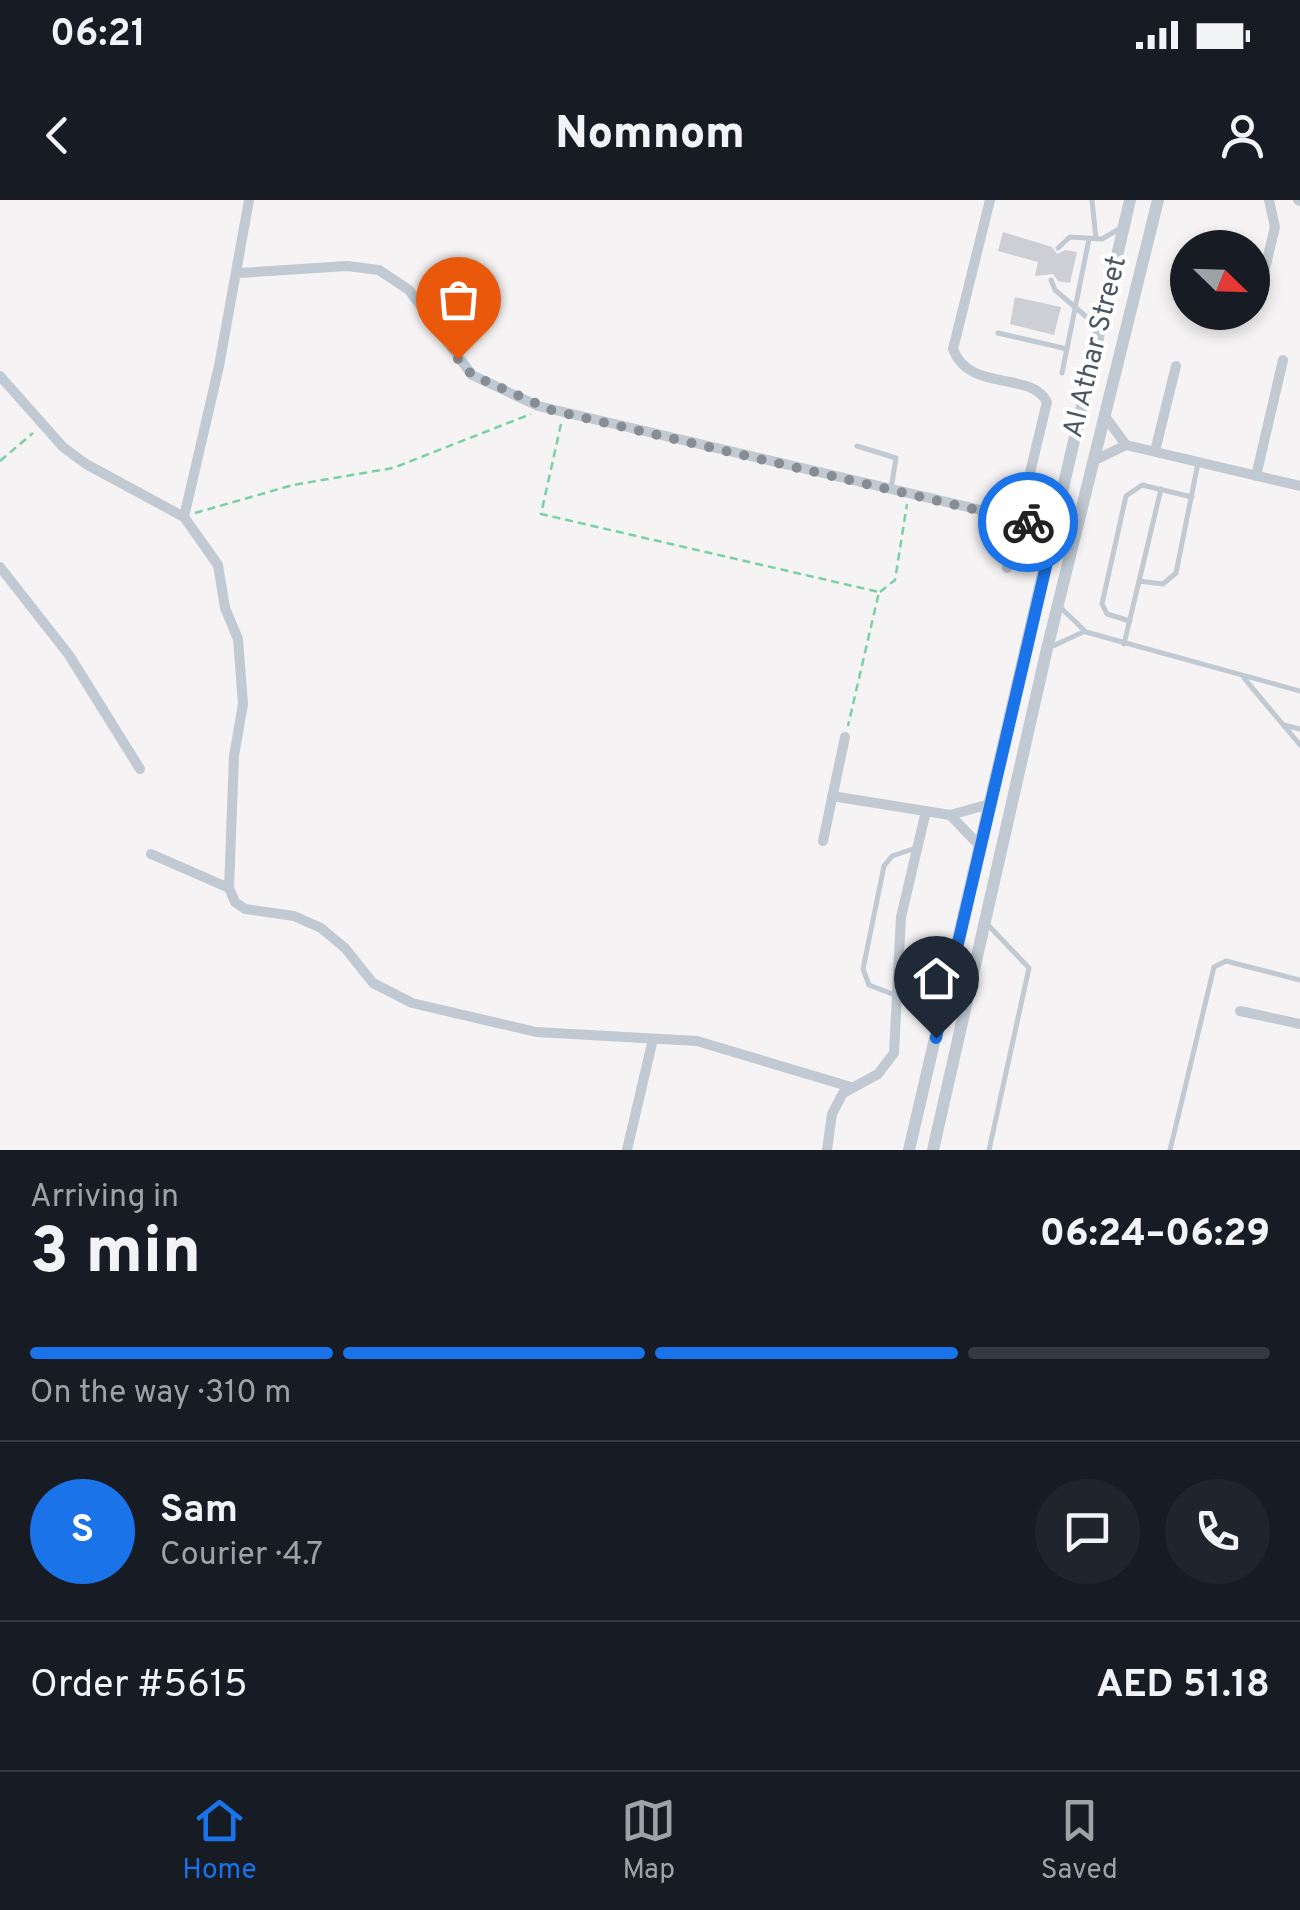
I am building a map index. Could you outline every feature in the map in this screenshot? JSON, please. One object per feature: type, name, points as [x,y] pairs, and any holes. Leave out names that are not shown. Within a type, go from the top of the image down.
[{"type":"street","points":[[184,516],[238,273],[249,200]]},
{"type":"street","points":[[990,200],[953,349],[969,372],[1042,393],[1046,408],[1007,568]]},
{"type":"street","name":"Al Athar Street","points":[[933,1150],[1046,653],[1158,200]]},
{"type":"street","points":[[1269,200],[1275,227],[1270,248]]},
{"type":"street","name":"Al Athar Street","points":[[909,1150],[1129,206]]},
{"type":"street","points":[[238,273],[347,266],[379,270],[409,290],[472,375],[547,408],[1019,518],[1040,530],[1051,545]]},
{"type":"street","points":[[1256,476],[1283,360]]},
{"type":"street","points":[[1155,451],[1176,366]]},
{"type":"street","points":[[0,376],[40,424],[86,464],[184,516],[218,565],[225,608],[238,639],[243,704],[234,756],[229,888],[235,902],[245,909],[294,916],[321,928],[345,948],[372,983],[412,1003],[536,1032],[712,1044],[852,1087]]},
{"type":"street","points":[[1104,415],[1126,445]]},
{"type":"street","points":[[1093,461],[1126,445],[1300,486]]},
{"type":"street","points":[[1019,518],[1060,509]]},
{"type":"street","points":[[0,568],[69,654],[140,768]]},
{"type":"street","points":[[823,841],[845,737]]},
{"type":"street","points":[[832,796],[950,815],[991,804]]},
{"type":"street","points":[[827,1150],[832,1114],[852,1087],[878,1074],[894,1053],[901,917],[926,811]]},
{"type":"street","points":[[950,815],[980,846]]},
{"type":"street","points":[[151,854],[229,888]]},
{"type":"street","points":[[1240,1011],[1300,1024]]},
{"type":"street","points":[[627,1150],[653,1039]]},
{"type":"lane","points":[[1062,372],[1093,239],[1092,200]]},
{"type":"lane","points":[[1058,248],[1064,238],[1093,239],[1116,233],[1129,206]]},
{"type":"lane","points":[[1051,280],[1055,290],[1093,319],[1102,335]]},
{"type":"lane","points":[[998,333],[1068,350]]},
{"type":"lane","points":[[857,446],[896,458],[891,489]]},
{"type":"lane","points":[[1139,581],[1162,584],[1176,573],[1198,463]]},
{"type":"lane","points":[[1130,621],[1106,614],[1102,604],[1124,501],[1136,486],[1192,497]]},
{"type":"lane","points":[[1124,644],[1161,489]]},
{"type":"lane","points":[[1060,604],[1086,632],[1300,692]]},
{"type":"lane","points":[[1046,653],[1064,638],[1086,632]]},
{"type":"lane","points":[[1244,678],[1300,745]]},
{"type":"lane","points":[[1282,724],[1300,729]]},
{"type":"lane","points":[[895,995],[869,984],[863,969],[884,866],[892,856],[916,848]]},
{"type":"lane","points":[[986,923],[1030,968],[989,1150]]},
{"type":"lane","points":[[1170,1150],[1216,964],[1226,961],[1300,980]]},
{"type":"path","points":[[184,516],[294,485],[393,468],[547,408]]},
{"type":"path","points":[[564,413],[540,514],[879,592]]},
{"type":"path","points":[[0,460],[20,448],[40,424]]},
{"type":"path","points":[[845,737],[879,592],[896,580],[909,493]]},
{"type":"building","points":[[1003,232],[1052,247],[1057,254],[1065,250],[1077,252],[1070,283],[1058,281],[1053,274],[1035,276],[1038,262],[998,251]]},
{"type":"building","points":[[1015,297],[1061,307],[1054,335],[1010,324]]},
{"type":"way so far","points":[[458,359],[472,375],[551,410],[1028,522]]},
{"type":"route","points":[[936,1038],[1051,545],[1028,522]]}]
